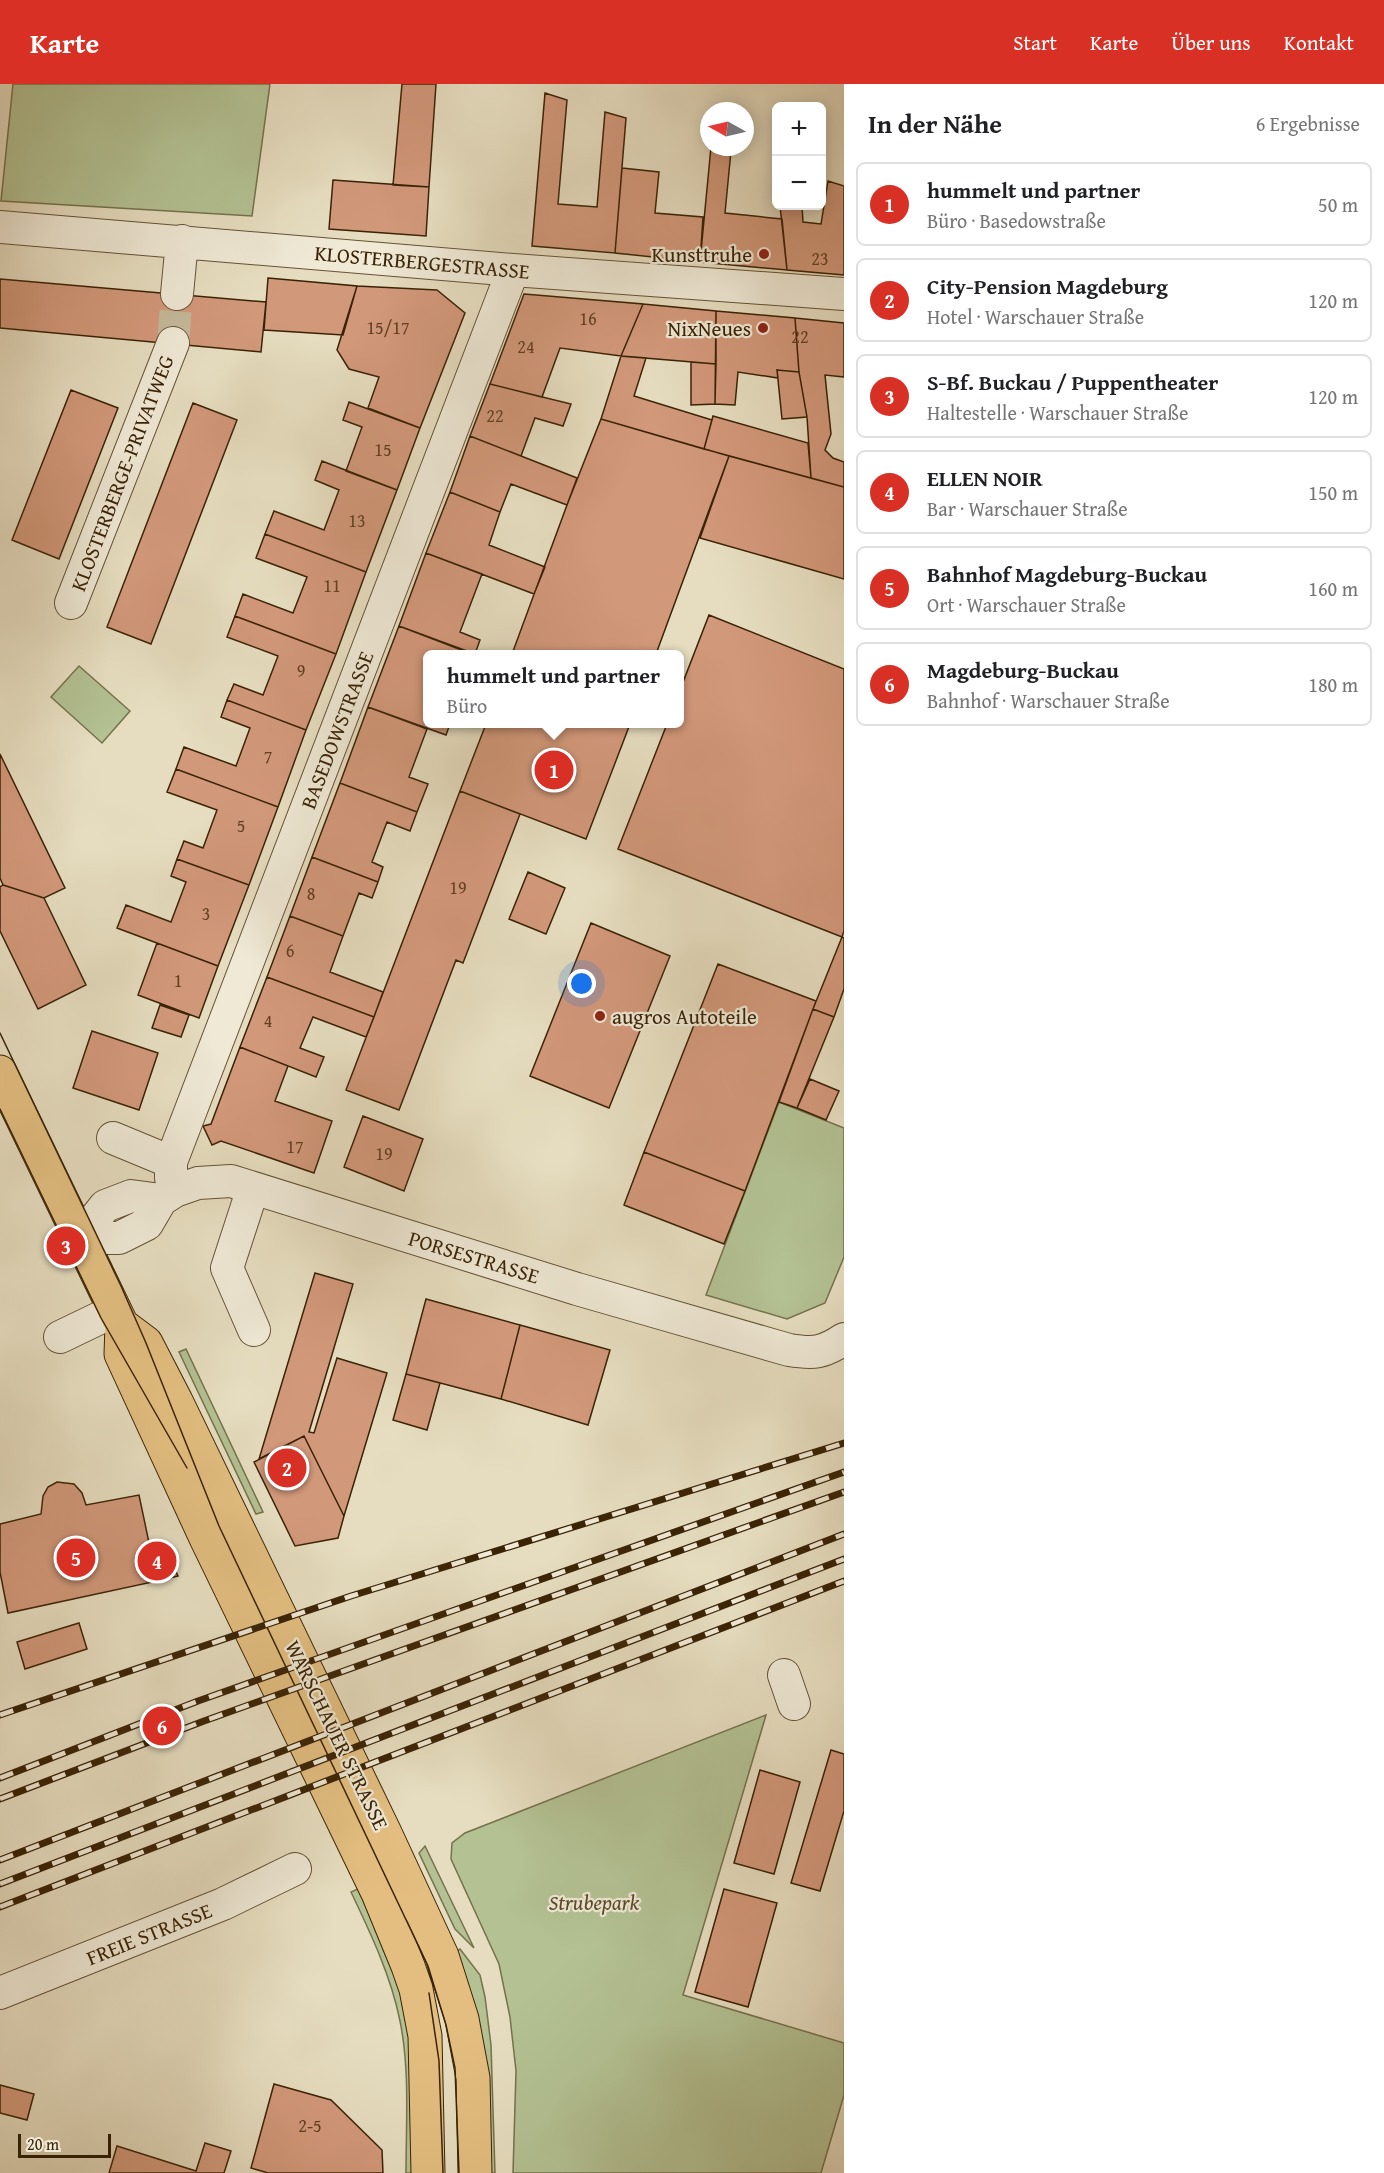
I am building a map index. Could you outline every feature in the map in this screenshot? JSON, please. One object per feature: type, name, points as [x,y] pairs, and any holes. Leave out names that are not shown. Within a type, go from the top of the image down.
[{"type":"main road","name":"WARSCHAUER STRASSE","points":[[0,1072],[118,1318],[121,1354],[206,1538],[378,1893],[408,1966],[416,1989],[425,2036],[428,2173]]},
{"type":"main road","name":"WARSCHAUER STRASSE","points":[[118,1318],[146,1343],[176,1401],[442,1956],[462,2019],[471,2069],[475,2120],[475,2173]]},
{"type":"street","name":"KLOSTERBERGESTRASSE","points":[[0,227],[513,270],[844,294]]},
{"type":"street","points":[[177,294],[182,241]]},
{"type":"street","name":"BASEDOWSTRASSE","points":[[169,1184],[513,270]]},
{"type":"street","name":"KLOSTERBERGE-PRIVATWEG","points":[[71,603],[172,343]]},
{"type":"street","points":[[113,1138],[169,1184]]},
{"type":"street","name":"PORSESTRASSE","points":[[80,1238],[105,1206],[131,1196],[169,1184],[231,1181],[599,1295],[789,1350],[808,1353],[826,1351],[844,1339]]},
{"type":"street","points":[[253,1188],[227,1268],[254,1330]]},
{"type":"street","points":[[60,1337],[118,1318]]},
{"type":"street","name":"FREIE STRASSE","points":[[0,1993],[223,1904],[295,1869]]},
{"type":"green space","points":[[13,84],[270,84],[252,216],[1,201]]},
{"type":"green space","points":[[79,666],[130,711],[102,743],[51,697]]},
{"type":"green space","points":[[779,1102],[844,1128],[844,1257],[825,1303],[787,1319],[706,1295]]},
{"type":"green space","points":[[186,1349],[263,1512],[256,1514],[179,1352]]},
{"type":"green space","name":"Strubepark","points":[[766,1715],[683,1995],[844,2043],[844,2095],[821,2173],[513,2173],[516,2071],[510,2017],[499,1964],[451,1859],[452,1843],[465,1833]]},
{"type":"green space","points":[[425,1846],[474,1948],[455,1929],[419,1853]]},
{"type":"green space","points":[[364,1886],[382,1924],[409,2020],[416,2173],[406,2173],[406,2077],[400,2021],[380,1955],[351,1892]]},
{"type":"green space","points":[[460,1949],[480,1975],[485,1997],[491,2045],[495,2173],[485,2173],[453,1954]]},
{"type":"building","points":[[402,84],[436,84],[429,187],[393,185]]},
{"type":"building","points":[[545,93],[567,100],[558,204],[597,207],[605,112],[626,118],[615,253],[532,246]]},
{"type":"building","points":[[710,156],[731,156],[725,213],[782,219],[787,270],[700,262]]},
{"type":"building","points":[[622,168],[659,172],[655,213],[703,217],[700,262],[615,253]]},
{"type":"building","points":[[333,180],[429,187],[426,236],[329,229]]},
{"type":"building","points":[[828,181],[844,186],[844,275],[787,270],[780,210],[802,210],[803,222],[821,224],[823,210],[826,210]]},
{"type":"building","points":[[268,278],[357,286],[343,335],[264,330]]},
{"type":"building","points":[[0,279],[266,302],[261,352],[0,328]]},
{"type":"building","points":[[357,286],[437,290],[465,313],[420,428],[368,408],[379,377],[349,369],[337,350]]},
{"type":"building","points":[[524,294],[643,304],[621,356],[560,348],[542,397],[490,384]]},
{"type":"building","points":[[643,304],[716,311],[716,364],[621,356]]},
{"type":"building","points":[[716,311],[795,318],[799,372],[777,370],[778,378],[738,372],[735,405],[715,404]]},
{"type":"building","points":[[795,318],[844,323],[844,377],[825,375],[831,434],[825,450],[833,458],[844,462],[844,487],[811,478],[807,417],[799,372]]},
{"type":"building","points":[[621,356],[646,358],[634,396],[712,420],[704,449],[601,419]]},
{"type":"building","points":[[691,362],[716,364],[715,404],[691,405]]},
{"type":"building","points":[[777,370],[799,372],[807,417],[782,419]]},
{"type":"building","points":[[490,384],[571,404],[563,426],[535,418],[521,456],[470,436]]},
{"type":"building","points":[[71,390],[118,408],[59,559],[12,540]]},
{"type":"building","points":[[349,402],[420,428],[397,490],[346,471],[362,427],[343,420]]},
{"type":"building","points":[[193,403],[237,420],[151,644],[107,627]]},
{"type":"building","points":[[713,416],[808,443],[811,478],[704,449]]},
{"type":"building","points":[[601,419],[729,456],[657,650],[513,650]]},
{"type":"building","points":[[470,436],[577,478],[567,505],[511,484],[500,512],[450,492]]},
{"type":"building","points":[[729,456],[844,487],[844,579],[700,538]]},
{"type":"building","points":[[322,461],[397,490],[366,572],[265,534],[274,511],[324,530],[339,490],[315,480]]},
{"type":"building","points":[[450,492],[500,512],[489,545],[545,567],[534,594],[426,553]]},
{"type":"building","points":[[265,534],[366,572],[336,654],[235,616],[243,594],[293,613],[307,577],[256,558]]},
{"type":"building","points":[[426,553],[482,574],[460,632],[480,640],[476,650],[464,650],[399,626]]},
{"type":"building","points":[[709,615],[844,669],[844,931],[842,937],[618,849],[665,728],[684,728],[684,680]]},
{"type":"building","points":[[235,616],[336,654],[306,730],[227,700],[234,684],[263,695],[278,656],[227,637]]},
{"type":"building","points":[[399,626],[462,650],[423,650],[423,727],[368,707]]},
{"type":"building","points":[[227,700],[306,730],[278,807],[176,769],[184,747],[236,766],[250,728],[221,717]]},
{"type":"building","points":[[368,707],[427,729],[409,777],[428,784],[417,812],[340,783]]},
{"type":"building","points":[[426,728],[449,728],[446,735]]},
{"type":"building","points":[[484,728],[628,728],[586,839],[460,791]]},
{"type":"building","points":[[0,754],[65,888],[44,898],[3,885],[0,878]]},
{"type":"building","points":[[176,769],[278,807],[249,885],[177,859],[184,841],[203,848],[217,810],[167,792]]},
{"type":"building","points":[[340,783],[417,812],[410,831],[387,822],[372,862],[383,867],[378,882],[312,857]]},
{"type":"building","points":[[460,791],[520,814],[463,963],[456,960],[399,1110],[346,1090]]},
{"type":"building","points":[[312,857],[378,882],[372,898],[359,893],[343,936],[290,916]]},
{"type":"building","points":[[177,859],[249,885],[218,966],[117,928],[126,905],[171,922],[186,882],[171,876]]},
{"type":"building","points":[[528,872],[565,888],[546,934],[509,919]]},
{"type":"building","points":[[3,885],[44,898],[86,985],[38,1009],[0,931],[0,887]]},
{"type":"building","points":[[290,916],[343,936],[330,972],[383,992],[374,1017],[267,977]]},
{"type":"building","name":"augros Autoteile","points":[[591,923],[670,956],[609,1108],[530,1076]]},
{"type":"building","points":[[842,937],[844,938],[844,989],[834,1017],[813,1009]]},
{"type":"building","points":[[157,943],[218,966],[199,1018],[138,995]]},
{"type":"building","points":[[718,964],[816,1001],[745,1191],[644,1152]]},
{"type":"building","points":[[267,977],[374,1017],[366,1037],[313,1017],[300,1048],[324,1057],[316,1077],[240,1047]]},
{"type":"building","points":[[160,1005],[189,1015],[181,1037],[152,1028]]},
{"type":"building","points":[[813,1009],[834,1017],[797,1108],[779,1102]]},
{"type":"building","points":[[92,1031],[158,1053],[139,1110],[73,1088]]},
{"type":"building","points":[[240,1047],[288,1066],[275,1101],[332,1121],[314,1173],[221,1141],[212,1145],[203,1126],[211,1124]]},
{"type":"building","points":[[810,1079],[839,1091],[826,1120],[797,1108]]},
{"type":"building","points":[[363,1116],[423,1139],[404,1191],[344,1167]]},
{"type":"building","points":[[644,1152],[745,1191],[724,1244],[624,1205]]},
{"type":"building","points":[[315,1273],[353,1284],[309,1432],[314,1433],[337,1358],[387,1373],[344,1516],[304,1436],[259,1459]]},
{"type":"building","points":[[426,1299],[520,1325],[501,1399],[406,1374]]},
{"type":"building","points":[[520,1325],[610,1350],[588,1425],[501,1399]]},
{"type":"building","points":[[406,1374],[440,1383],[427,1430],[393,1420]]},
{"type":"building","points":[[304,1436],[344,1516],[338,1538],[295,1546],[254,1462]]},
{"type":"building","points":[[57,1482],[74,1484],[82,1493],[86,1505],[139,1495],[157,1581],[8,1613],[0,1572],[0,1524],[41,1514],[43,1496],[48,1487]]},
{"type":"building","points":[[162,1542],[178,1576],[157,1581],[149,1544]]},
{"type":"building","points":[[79,1623],[87,1649],[25,1669],[17,1642]]},
{"type":"building","points":[[831,1750],[844,1754],[844,1811],[820,1891],[791,1883]]},
{"type":"building","points":[[760,1770],[800,1782],[774,1874],[734,1863]]},
{"type":"building","points":[[724,1889],[777,1903],[748,2007],[695,1992]]},
{"type":"building","points":[[274,2084],[331,2100],[382,2150],[383,2173],[268,2173],[251,2168]]},
{"type":"building","points":[[0,2085],[34,2094],[27,2120],[0,2113]]},
{"type":"building","points":[[205,2143],[231,2151],[224,2173],[109,2173],[117,2146],[196,2171]]},
{"type":"tunnel","points":[[173,343],[177,294]]},
{"type":"tram line","points":[[0,1033],[121,1286],[219,1526],[428,1966],[446,2025],[455,2068],[459,2173]]},
{"type":"tram line","points":[[0,1109],[101,1318],[187,1468]]},
{"type":"tram line","points":[[429,1993],[439,2061],[443,2173]]},
{"type":"railway","points":[[0,1715],[351,1596],[844,1443]]},
{"type":"railway","points":[[0,1778],[198,1701],[844,1472]]},
{"type":"railway","points":[[0,1799],[204,1721],[844,1492]]},
{"type":"railway","points":[[0,1860],[844,1534]]},
{"type":"railway","points":[[0,1884],[844,1559]]},
{"type":"railway","points":[[0,1907],[844,1581]]},
{"type":"place","name":"Kunsttruhe","points":[[764,254]]},
{"type":"place","name":"NixNeues","points":[[763,328]]},
{"type":"place","name":"hummelt und partner","points":[[554,770]]},
{"type":"place","name":"augros Autoteile","points":[[600,1016]]},
{"type":"place","name":"S-Bf. Buckau / Puppentheater","points":[[66,1246]]},
{"type":"place","name":"City-Pension Magdeburg","points":[[287,1468]]},
{"type":"place","name":"Bahnhof Magdeburg-Buckau","points":[[76,1558]]},
{"type":"place","name":"ELLEN NOIR","points":[[157,1561]]},
{"type":"place","name":"Magdeburg-Buckau","points":[[162,1726]]}]
